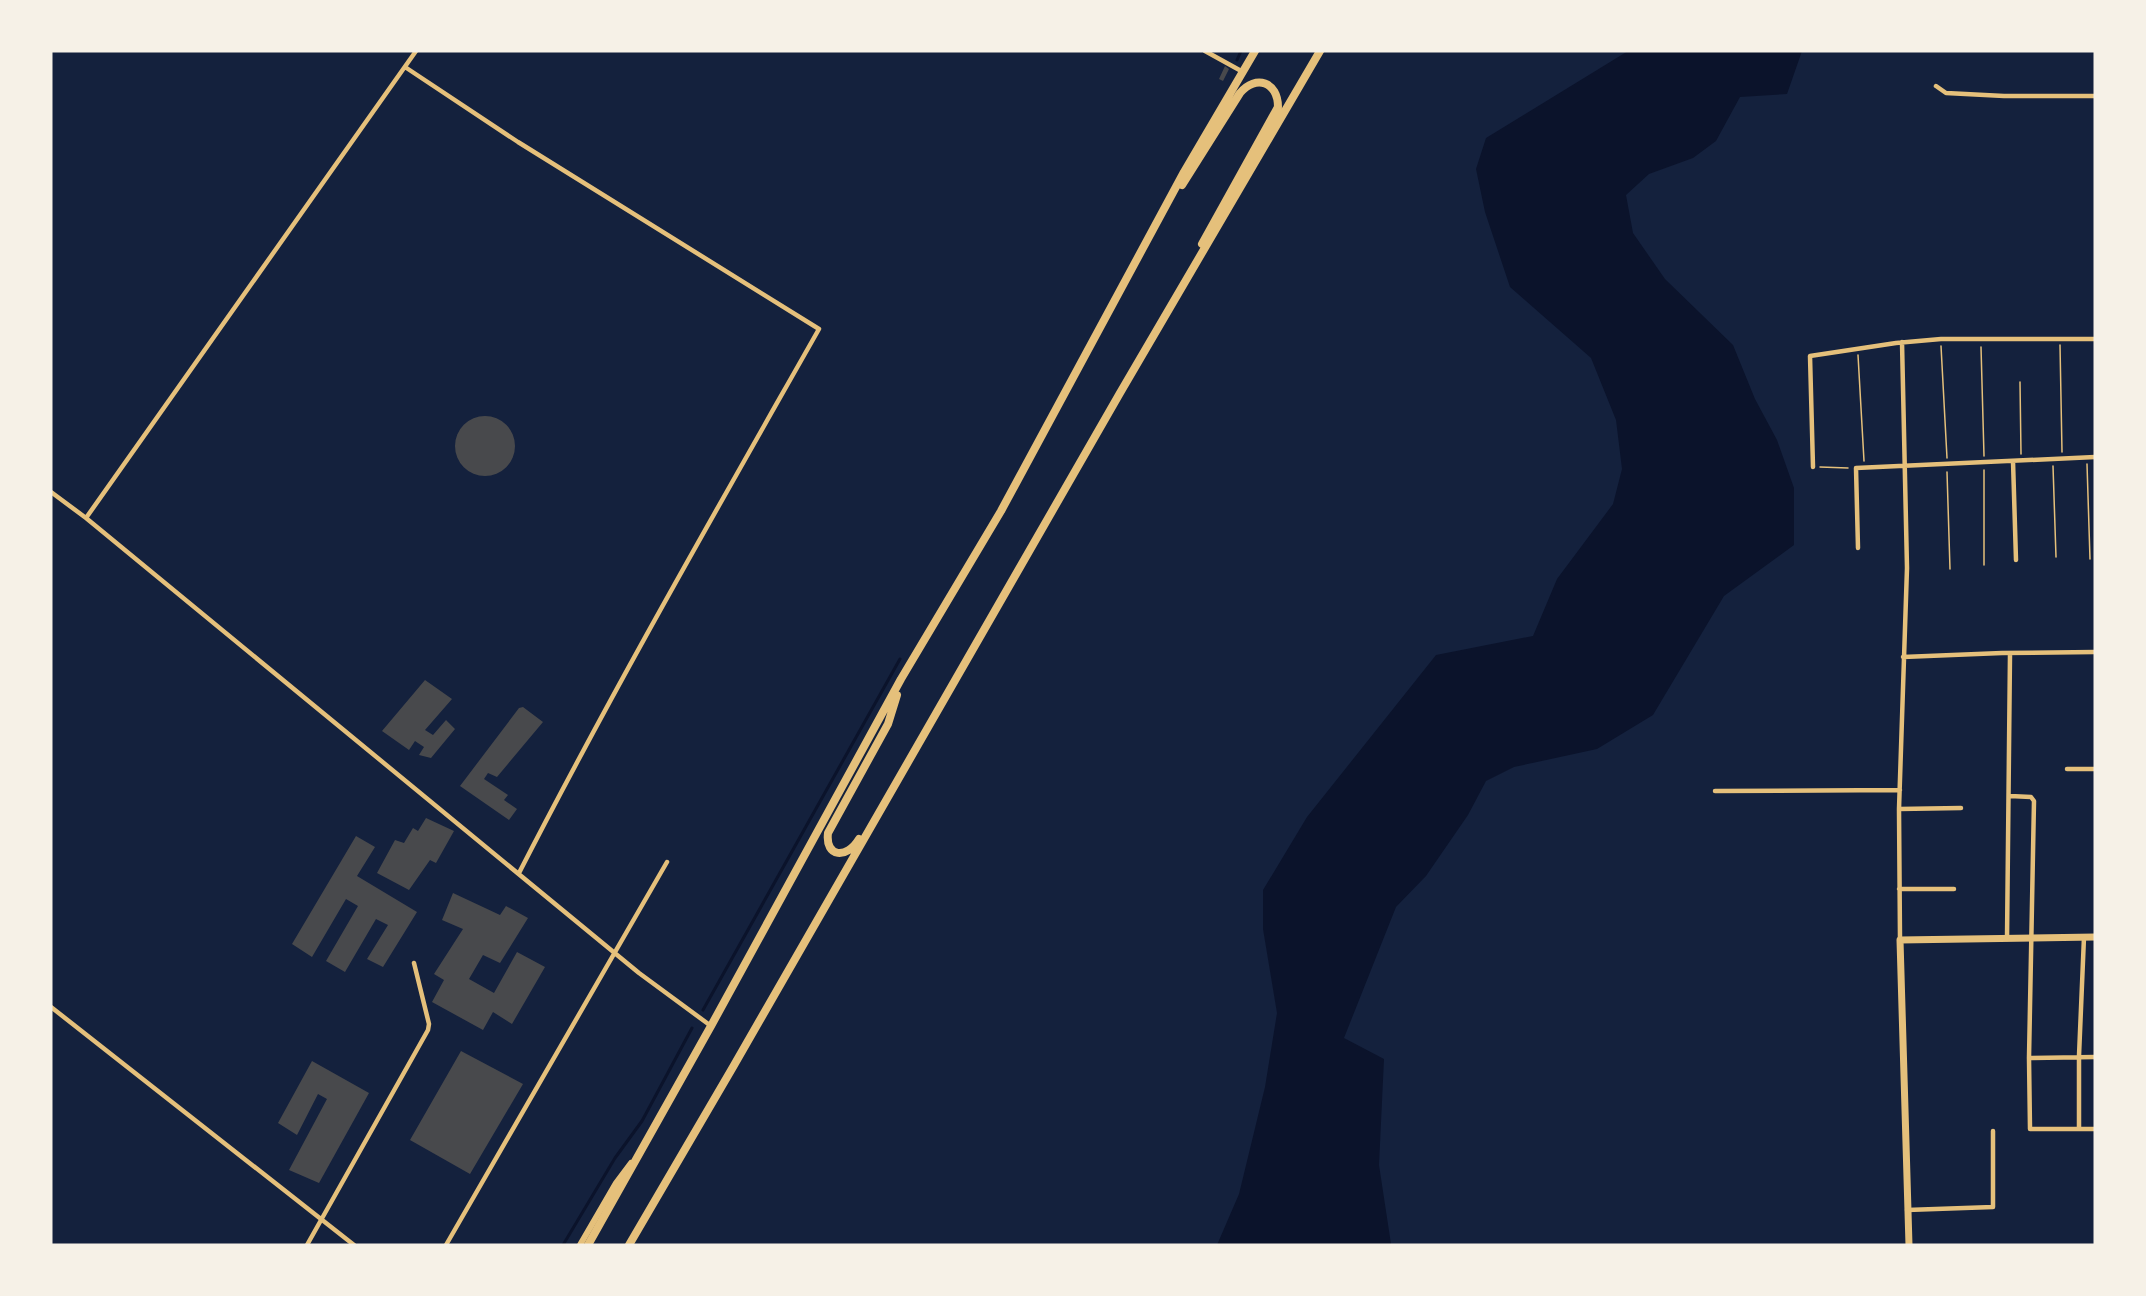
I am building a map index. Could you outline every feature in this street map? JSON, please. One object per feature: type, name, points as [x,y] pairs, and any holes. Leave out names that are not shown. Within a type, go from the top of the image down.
[{"type":"main road","points":[[588,1245],[901,679],[1016,483],[1184,172],[1255,51]]},
{"type":"main road","points":[[629,1245],[1320,51]]},
{"type":"main road","points":[[1139,255],[1240,93],[1254,82],[1262,82],[1271,86],[1276,93],[1278,107],[1208,230],[1187,278]]},
{"type":"main road","points":[[901,679],[888,724],[828,833],[827,841],[830,847],[838,853],[846,853],[853,848],[915,742],[932,720]]},
{"type":"main road","points":[[1909,1245],[1900,940],[2095,937]]},
{"type":"street","points":[[86,518],[416,51]]},
{"type":"street","points":[[1205,51],[1243,72]]},
{"type":"street","points":[[405,67],[518,142],[819,329],[676,579],[574,765],[519,873]]},
{"type":"street","points":[[1936,86],[1946,93],[2004,96],[2095,96]]},
{"type":"street","points":[[1813,467],[1810,356],[1902,342],[1941,339],[2095,339]]},
{"type":"street","points":[[1900,940],[1899,809],[1907,568],[1902,342]]},
{"type":"street","points":[[1858,548],[1856,468],[2095,457]]},
{"type":"street","points":[[2013,461],[2016,560]]},
{"type":"street","points":[[51,492],[86,518],[639,973],[711,1026]]},
{"type":"street","points":[[1903,657],[2095,652]]},
{"type":"street","points":[[2007,939],[2010,654]]},
{"type":"street","points":[[2067,769],[2095,769]]},
{"type":"street","points":[[1715,791],[1900,790]]},
{"type":"street","points":[[2010,796],[2034,798],[2029,1058],[2030,1129],[2095,1129]]},
{"type":"street","points":[[1899,809],[1961,808]]},
{"type":"street","points":[[446,1245],[667,862]]},
{"type":"street","points":[[1899,889],[1954,889]]},
{"type":"street","points":[[2079,1129],[2079,1056],[2084,937]]},
{"type":"street","points":[[308,1245],[428,1030],[429,1024],[414,963]]},
{"type":"street","points":[[51,1007],[354,1245]]},
{"type":"street","points":[[2029,1058],[2095,1057]]},
{"type":"street","points":[[1907,1210],[1993,1207],[1993,1131]]},
{"type":"street","points":[[580,1245],[616,1183],[641,1150]]},
{"type":"path","points":[[1981,338],[1984,565]]},
{"type":"path","points":[[1941,339],[1950,569]]},
{"type":"path","points":[[2060,340],[2063,458]]},
{"type":"path","points":[[1858,348],[1864,468]]},
{"type":"path","points":[[2020,382],[2022,460]]},
{"type":"path","points":[[2087,457],[2090,559]]},
{"type":"path","points":[[2053,459],[2056,557]]},
{"type":"path","points":[[1813,467],[1856,468]]},
{"type":"water","points":[[1628,51],[1802,51],[1787,94],[1740,97],[1716,141],[1693,158],[1649,174],[1626,195],[1633,233],[1665,279],[1733,345],[1755,399],[1777,440],[1794,488],[1794,545],[1724,596],[1653,715],[1597,749],[1514,767],[1486,781],[1468,815],[1426,876],[1396,907],[1344,1038],[1384,1059],[1379,1165],[1391,1244],[1217,1245],[1239,1194],[1265,1087],[1277,1013],[1263,929],[1263,890],[1307,817],[1436,655],[1533,636],[1557,579],[1613,504],[1622,469],[1616,420],[1591,358],[1510,287],[1485,212],[1476,169],[1486,138]]},
{"type":"building","points":[[1225,66],[1229,69],[1223,81],[1219,79]]},
{"type":"building","points":[[485,416],[502,421],[510,429],[515,446],[510,463],[502,471],[485,476],[468,471],[460,463],[455,446],[460,429],[468,421]]},
{"type":"building","points":[[425,680],[452,699],[425,730],[433,735],[446,720],[455,729],[431,758],[419,755],[424,747],[415,741],[409,750],[382,731]]},
{"type":"building","points":[[523,707],[543,722],[497,777],[488,773],[484,779],[508,795],[504,800],[517,809],[509,820],[460,786],[519,708]]},
{"type":"building","points":[[426,818],[454,831],[436,863],[430,860],[409,890],[377,873],[395,840],[404,843],[413,828],[418,831]]},
{"type":"building","points":[[356,836],[375,847],[357,876],[417,912],[383,967],[367,959],[388,925],[376,919],[345,972],[326,961],[358,906],[346,899],[312,957],[292,944]]},
{"type":"building","points":[[453,893],[500,915],[506,906],[528,918],[500,963],[483,955],[469,979],[494,993],[517,952],[545,967],[512,1024],[493,1012],[483,1030],[432,1002],[444,980],[434,974],[463,929],[442,920]]},
{"type":"building","points":[[461,1051],[523,1084],[470,1174],[410,1140]]},
{"type":"building","points":[[312,1061],[369,1093],[319,1183],[289,1170],[327,1099],[318,1094],[297,1135],[278,1123]]},
{"type":"waterway","points":[[1237,60],[1241,51]]},
{"type":"waterway","points":[[703,1010],[900,659]]},
{"type":"waterway","points":[[563,1245],[615,1158],[642,1121],[692,1028]]}]
